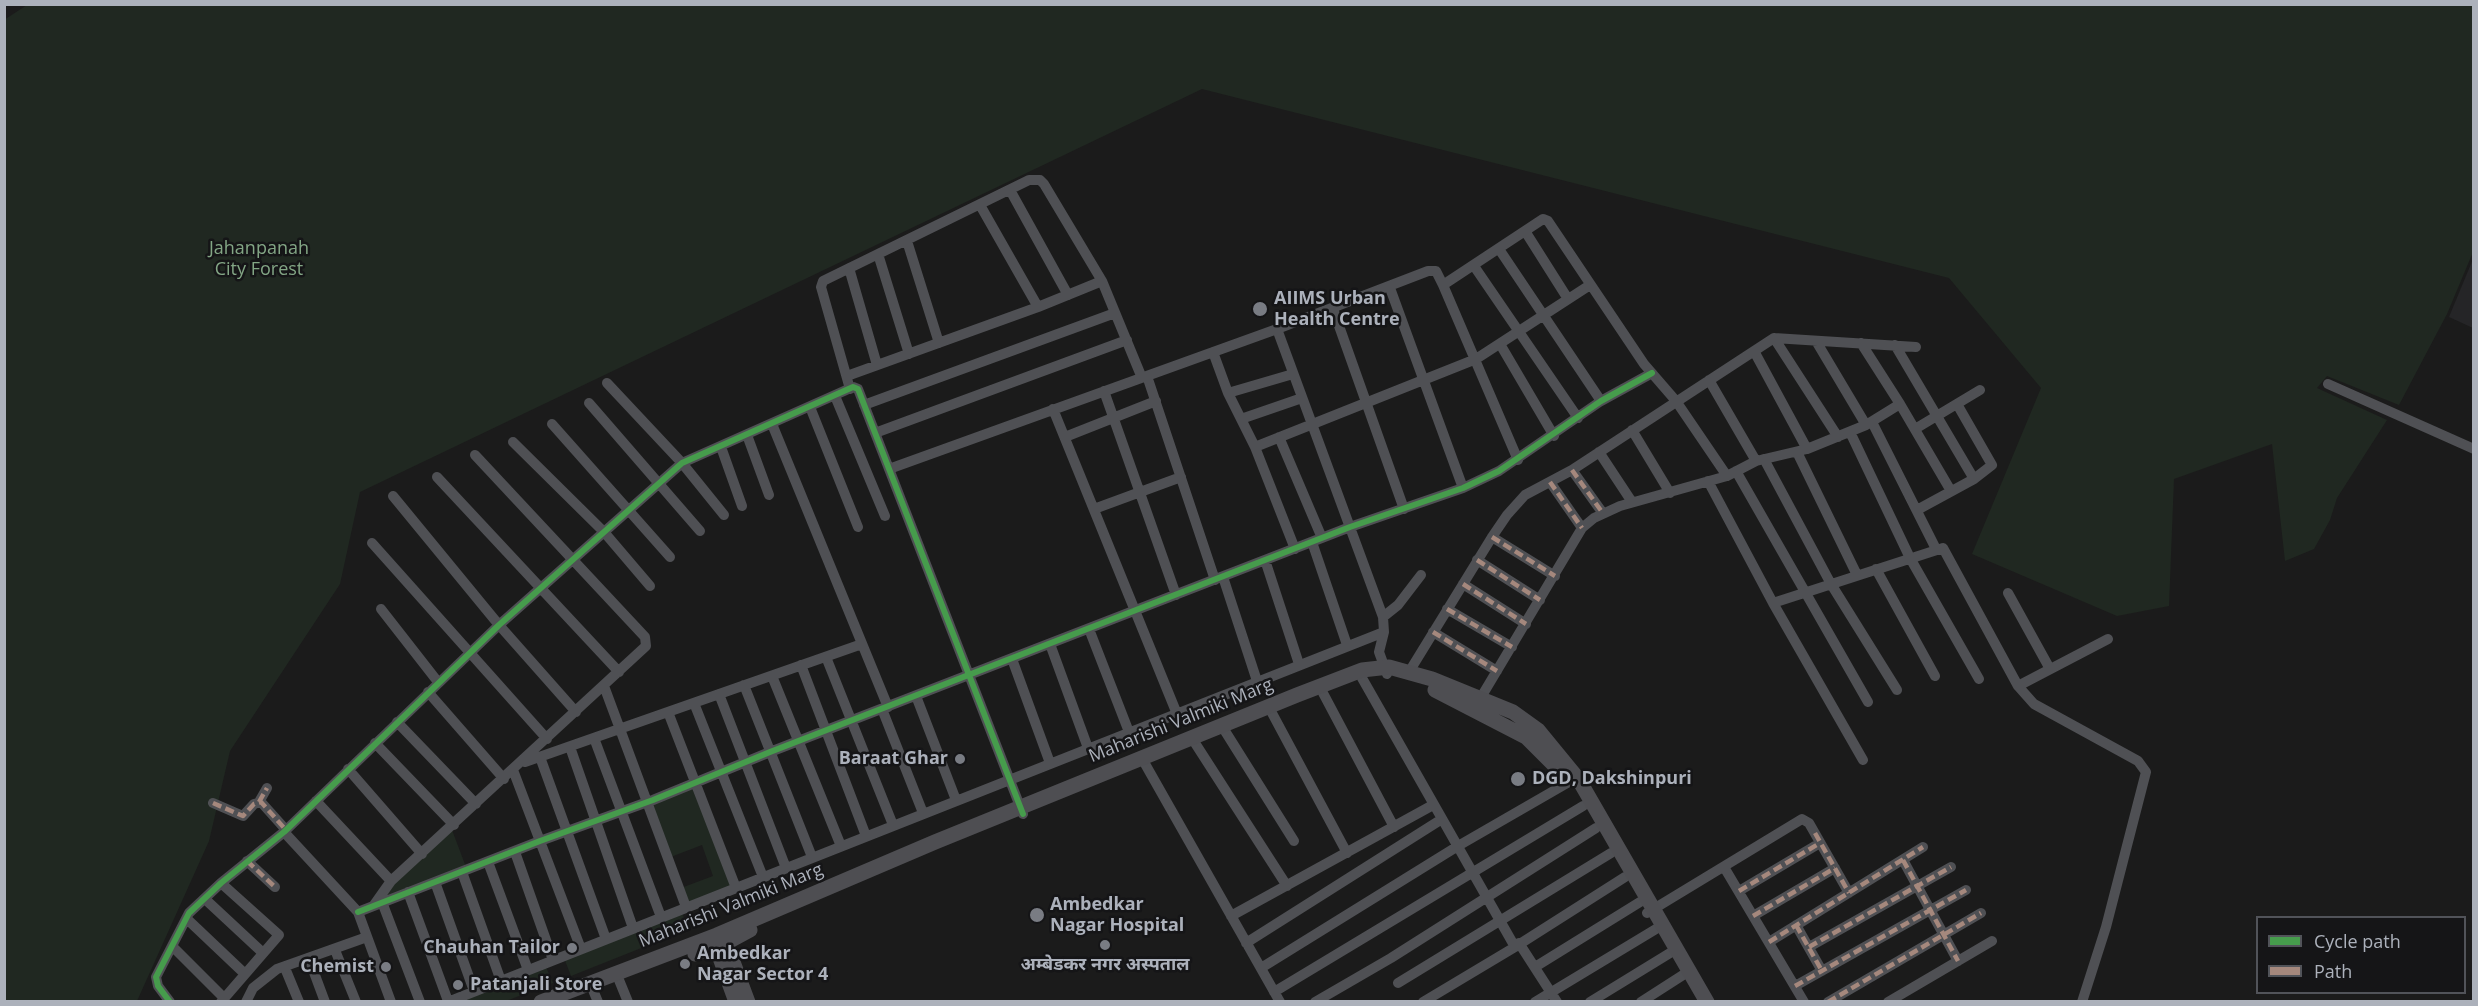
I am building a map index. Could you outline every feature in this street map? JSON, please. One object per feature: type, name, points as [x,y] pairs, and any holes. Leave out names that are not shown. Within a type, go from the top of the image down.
[{"type":"street","points":[[850,389],[821,287],[826,278],[907,241],[1029,180],[1040,180],[1102,281],[1156,401],[1181,477],[1257,681]]},
{"type":"street","points":[[1010,190],[1068,295]]},
{"type":"street","points":[[980,205],[1038,307]]},
{"type":"street","points":[[1443,285],[1543,219],[1547,220],[1652,373],[1732,473],[1806,592],[1868,702]]},
{"type":"street","points":[[1525,231],[1568,299]]},
{"type":"street","points":[[907,241],[939,343]]},
{"type":"street","points":[[1499,249],[1601,401]]},
{"type":"street","points":[[878,254],[909,354]]},
{"type":"street","points":[[1474,266],[1578,418]]},
{"type":"street","points":[[849,268],[877,365]]},
{"type":"street","points":[[889,469],[1333,309],[1432,270],[1438,274],[1443,285],[1518,460]]},
{"type":"street","points":[[847,376],[1038,307],[1102,281]]},
{"type":"street","points":[[1255,447],[1476,360],[1590,285]]},
{"type":"street","points":[[1390,288],[1463,489]]},
{"type":"street","points":[[1333,309],[1404,509]]},
{"type":"street","points":[[864,405],[1115,313]]},
{"type":"street","points":[[1277,329],[1383,617],[1384,632],[1379,652],[1385,671]]},
{"type":"street","points":[[1774,339],[1838,437]]},
{"type":"street","points":[[1409,672],[1492,537],[1513,507],[1525,495],[1572,470],[1774,339],[1916,347]]},
{"type":"street","points":[[875,433],[1127,340]]},
{"type":"street","points":[[1816,340],[1869,423],[1936,549]]},
{"type":"street","points":[[1500,344],[1554,436]]},
{"type":"street","points":[[1861,344],[1900,404],[1951,491]]},
{"type":"street","points":[[1895,345],[1974,479]]},
{"type":"street","points":[[1754,351],[1802,450],[1857,575]]},
{"type":"street","points":[[1212,352],[1228,393],[1255,447],[1295,549]]},
{"type":"street","points":[[358,912],[595,820],[645,803],[851,720],[1350,527],[1463,489],[1518,460],[1601,401],[1652,373]]},
{"type":"street","points":[[1228,393],[1293,374]]},
{"type":"street","points":[[1709,380],[1760,460],[1831,584],[1897,690]]},
{"type":"street","points":[[607,383],[682,463],[724,515]]},
{"type":"street","points":[[2328,384],[2474,449]]},
{"type":"street","points":[[170,1002],[158,986],[156,977],[189,913],[221,883],[285,831],[471,650],[682,463],[850,389],[857,388],[864,405],[967,676],[1022,810]]},
{"type":"street","points":[[1915,429],[1980,390]]},
{"type":"street","points":[[1104,391],[1176,595]]},
{"type":"street","points":[[835,396],[885,516]]},
{"type":"street","points":[[1241,419],[1302,398]]},
{"type":"street","points":[[1065,438],[1156,401]]},
{"type":"street","points":[[589,403],[700,531]]},
{"type":"street","points":[[1480,699],[1582,528],[1602,512],[1708,482],[1760,460],[1802,450],[1838,437],[1869,423],[1900,404]]},
{"type":"street","points":[[1917,510],[1991,468],[1992,462],[1957,404]]},
{"type":"street","points":[[810,407],[858,527]]},
{"type":"street","points":[[1053,409],[1177,714]]},
{"type":"street","points":[[552,424],[670,557]]},
{"type":"street","points":[[772,424],[862,644],[923,813]]},
{"type":"street","points":[[1632,430],[1670,493]]},
{"type":"street","points":[[1850,432],[1910,558],[1979,679]]},
{"type":"street","points":[[747,435],[769,495]]},
{"type":"street","points":[[1279,437],[1317,540],[1347,645]]},
{"type":"street","points":[[513,442],[603,532],[650,586]]},
{"type":"street","points":[[721,447],[742,506]]},
{"type":"street","points":[[1599,452],[1632,502]]},
{"type":"street","points":[[378,903],[391,881],[644,650],[647,641],[475,455]]},
{"type":"street","points":[[1572,470],[1602,512]]},
{"type":"street","points":[[437,477],[619,672]]},
{"type":"street","points":[[1094,509],[1181,477]]},
{"type":"street","points":[[1550,482],[1582,528]]},
{"type":"street","points":[[1708,482],[1773,603],[1863,760]]},
{"type":"street","points":[[393,496],[499,625],[576,712]]},
{"type":"street","points":[[1492,537],[1555,576]]},
{"type":"street","points":[[372,543],[471,650],[547,739]]},
{"type":"street","points":[[1773,603],[1943,548],[1947,551],[2018,686],[2034,704],[2138,761],[2146,772],[2106,927],[2082,1002]]},
{"type":"street","points":[[1265,560],[1299,664]]},
{"type":"street","points":[[1478,560],[1540,600]]},
{"type":"street","points":[[1876,569],[1935,676]]},
{"type":"street","points":[[1383,617],[1398,605],[1421,575]]},
{"type":"street","points":[[1463,584],[1526,624]]},
{"type":"street","points":[[2008,593],[2050,669]]},
{"type":"street","points":[[381,609],[438,682]]},
{"type":"street","points":[[1447,609],[1512,647]]},
{"type":"street","points":[[1089,629],[1129,732]]},
{"type":"street","points":[[408,892],[448,1001],[1384,632]]},
{"type":"street","points":[[1433,632],[1497,671]]},
{"type":"street","points":[[2018,686],[2108,639]]},
{"type":"street","points":[[517,767],[540,756],[862,644]]},
{"type":"street","points":[[1050,644],[1088,748]]},
{"type":"street","points":[[826,657],[893,825]]},
{"type":"street","points":[[1012,659],[1050,763]]},
{"type":"street","points":[[801,665],[866,836]]},
{"type":"street","name":"Maharishi Valmiki Marg","points":[[563,1001],[595,996],[619,980],[720,942],[1022,810],[1362,670],[1409,672],[1514,712],[1538,730],[1579,780],[1647,908],[1700,1001]]},
{"type":"street","name":"Maharishi Valmiki Marg","points":[[1022,810],[1362,678],[1385,671],[1410,678],[1506,726],[1546,755],[1569,782],[1625,877],[1647,908],[1670,953],[1700,1001]]},
{"type":"street","points":[[772,676],[841,846]]},
{"type":"street","points":[[1362,678],[1501,922],[1554,997]]},
{"type":"street","points":[[744,685],[812,857]]},
{"type":"street","points":[[604,686],[645,803],[686,907]]},
{"type":"street","points":[[428,692],[504,779]]},
{"type":"street","points":[[1323,693],[1394,827]]},
{"type":"street","points":[[719,694],[786,868]]},
{"type":"street","points":[[916,696],[956,800]]},
{"type":"street","points":[[694,703],[762,877]]},
{"type":"street","points":[[668,712],[736,888]]},
{"type":"street","points":[[1272,713],[1347,853]]},
{"type":"street","points":[[397,722],[476,804]]},
{"type":"street","points":[[1225,731],[1294,841]]},
{"type":"street","points":[[594,738],[661,917]]},
{"type":"street","points":[[375,743],[454,825]]},
{"type":"street","points":[[1195,743],[1287,886]]},
{"type":"street","points":[[570,747],[633,928]]},
{"type":"street","points":[[540,756],[606,939]]},
{"type":"street","points":[[1144,762],[1277,997],[1583,806]]},
{"type":"street","points":[[517,767],[540,841],[581,949]]},
{"type":"street","points":[[348,769],[422,854]]},
{"type":"street","points":[[1261,968],[1458,846],[1569,782]]},
{"type":"street","points":[[213,803],[243,816],[259,802],[267,788]]},
{"type":"street","points":[[316,801],[391,881]]},
{"type":"street","points":[[259,802],[358,912],[391,1002]]},
{"type":"street","points":[[1231,916],[1433,805]]},
{"type":"street","points":[[1246,943],[1442,819]]},
{"type":"street","points":[[1535,967],[1725,867],[1802,819],[1809,823],[1849,893]]},
{"type":"street","points":[[1315,1002],[1391,958],[1596,828]]},
{"type":"street","points":[[1739,891],[1820,843]]},
{"type":"street","points":[[1769,942],[1923,848]]},
{"type":"street","points":[[515,852],[553,960]]},
{"type":"street","points":[[1398,983],[1611,853]]},
{"type":"street","points":[[1903,860],[1958,961]]},
{"type":"street","points":[[248,861],[274,887]]},
{"type":"street","points":[[488,862],[528,970]]},
{"type":"street","points":[[1725,867],[1804,1002]]},
{"type":"street","points":[[1809,947],[1951,867]]},
{"type":"street","points":[[1753,916],[1835,868]]},
{"type":"street","points":[[462,872],[501,981]]},
{"type":"street","points":[[1424,1002],[1625,877]]},
{"type":"street","points":[[435,882],[474,991]]},
{"type":"street","points":[[172,946],[223,1000],[279,935],[221,883]]},
{"type":"street","points":[[1795,986],[1966,890]]},
{"type":"street","points":[[205,899],[263,953]]},
{"type":"street","points":[[378,903],[420,1002]]},
{"type":"street","points":[[1827,1002],[1981,913]]},
{"type":"street","points":[[187,919],[245,974]]},
{"type":"street","points":[[1796,926],[1822,971]]},
{"type":"street","points":[[1535,1002],[1554,997],[1656,928]]},
{"type":"street","points":[[246,1002],[253,988],[265,976],[367,937]]},
{"type":"street","points":[[1888,1002],[1992,941]]},
{"type":"street","points":[[720,942],[736,1002]]},
{"type":"street","points":[[720,942],[748,1002]]},
{"type":"street","name":"Maharishi Valmiki Marg","points":[[541,1002],[720,942]]},
{"type":"street","points":[[335,950],[356,1002]]},
{"type":"street","points":[[1590,1002],[1670,953]]},
{"type":"street","points":[[309,959],[326,1002]]},
{"type":"street","points":[[285,968],[299,1002]]},
{"type":"street","points":[[1641,1002],[1683,975]]},
{"type":"street","points":[[619,980],[628,1002]]},
{"type":"shaded area","points":[[2473,259],[2473,328],[2449,317]]},
{"type":"green space","name":"Jahanpanah City Forest","points":[[27,5],[2473,5],[2473,252],[2447,314],[2399,405],[2327,376],[2317,388],[2387,420],[2337,498],[2330,520],[2314,549],[2285,561],[2272,444],[2174,479],[2169,606],[2117,616],[1972,554],[2041,388],[1949,278],[1202,89],[360,492],[340,584],[230,751],[209,841],[137,1001],[5,1002],[4,20]]},
{"type":"green space","points":[[694,785],[733,886],[688,904],[681,888],[713,876],[702,845],[668,858],[647,804]]},
{"type":"green space","points":[[452,830],[466,867],[379,900],[383,893]]},
{"type":"green space","points":[[681,911],[689,929],[571,976],[564,958]]},
{"type":"green space","points":[[545,965],[553,983],[506,1001],[453,1002]]},
{"type":"marked path","points":[[1572,470],[1602,512]]},
{"type":"marked path","points":[[1550,482],[1582,528]]},
{"type":"marked path","points":[[1492,537],[1555,576]]},
{"type":"marked path","points":[[1477,560],[1540,600]]},
{"type":"marked path","points":[[1463,584],[1526,624]]},
{"type":"marked path","points":[[1447,609],[1512,647]]},
{"type":"marked path","points":[[1433,632],[1497,671]]},
{"type":"marked path","points":[[259,802],[267,788]]},
{"type":"marked path","points":[[213,803],[243,816],[254,804],[261,802],[286,830]]},
{"type":"marked path","points":[[1815,833],[1849,893]]},
{"type":"marked path","points":[[1739,891],[1820,843]]},
{"type":"marked path","points":[[1769,942],[1923,847]]},
{"type":"marked path","points":[[1903,860],[1958,961]]},
{"type":"marked path","points":[[247,861],[275,887]]},
{"type":"marked path","points":[[1809,947],[1951,867]]},
{"type":"marked path","points":[[1753,916],[1835,868]]},
{"type":"marked path","points":[[1795,986],[1966,890]]},
{"type":"marked path","points":[[1828,1002],[1981,913]]},
{"type":"marked path","points":[[1796,925],[1822,971]]},
{"type":"cycle path","points":[[358,912],[653,800],[770,752],[1350,527],[1463,488],[1499,471],[1601,401],[1652,373]]},
{"type":"cycle path","points":[[170,1002],[158,986],[156,977],[189,913],[221,883],[284,832],[499,625],[682,463],[853,387],[858,389],[1023,814]]},
{"type":"place","name":"AIIMS Urban Health Centre","points":[[1260,309]]},
{"type":"place","name":"Baraat Ghar","points":[[960,759]]},
{"type":"place","name":"DGD, Dakshinpuri","points":[[1518,779]]},
{"type":"place","name":"Ambedkar Nagar Hospital","points":[[1037,915]]},
{"type":"place","name":"अम्बेडकर नगर अस्पताल","points":[[1105,945]]},
{"type":"place","name":"Chauhan Tailor","points":[[572,948]]},
{"type":"place","name":"Ambedkar Nagar Sector 4","points":[[685,964]]},
{"type":"place","name":"Chemist","points":[[386,967]]},
{"type":"place","name":"Patanjali Store","points":[[458,985]]}]
